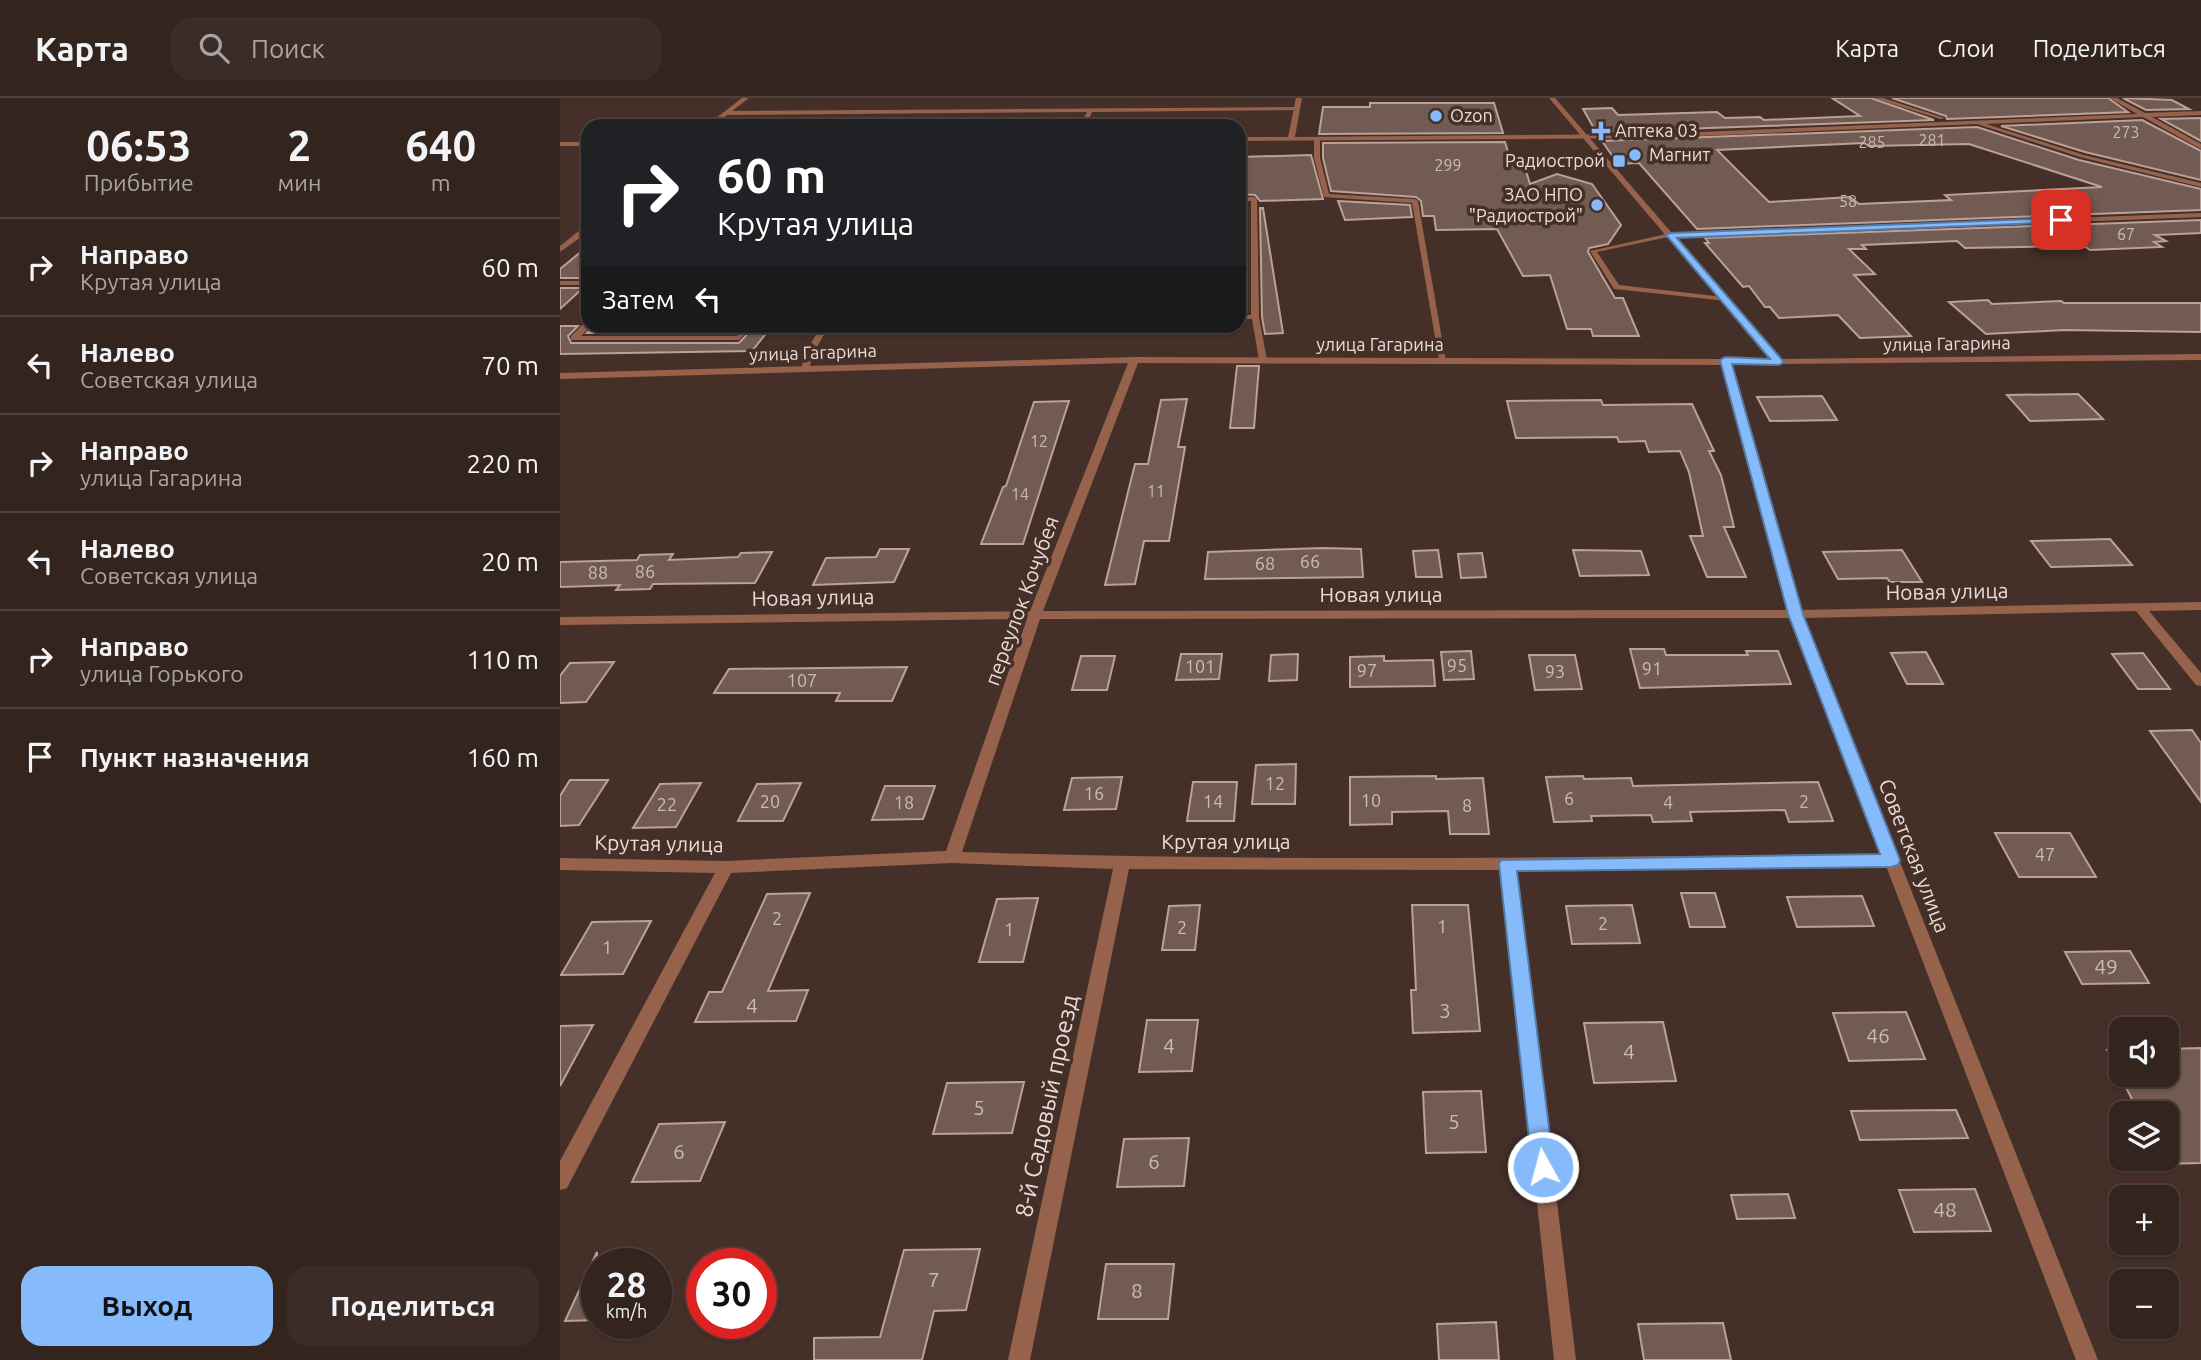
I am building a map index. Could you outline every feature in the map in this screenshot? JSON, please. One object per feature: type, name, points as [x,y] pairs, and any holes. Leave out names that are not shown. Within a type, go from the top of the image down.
[{"type":"street","points":[[718,119],[746,98]]},
{"type":"street","points":[[1291,139],[1299,98]]},
{"type":"street","points":[[1552,98],[1779,362]]},
{"type":"street","points":[[1877,98],[1962,122],[1979,124],[2082,156],[2201,185]]},
{"type":"street","points":[[2113,98],[2201,147]]},
{"type":"street","points":[[1246,139],[1585,138],[2201,113]]},
{"type":"street","points":[[560,144],[581,144]]},
{"type":"street","points":[[1671,235],[2201,215]]},
{"type":"street","points":[[560,250],[581,234]]},
{"type":"street","name":"улица Гагарина","points":[[560,376],[1134,360],[1779,362],[2201,358]]},
{"type":"street","name":"переулок Кочубея","points":[[952,857],[1035,615],[1134,360]]},
{"type":"street","name":"Советская улица","points":[[1725,360],[1796,614],[2087,1360]]},
{"type":"street","name":"Новая улица","points":[[560,621],[1035,615],[1796,614],[2201,606]]},
{"type":"street","points":[[2139,607],[2201,682]]},
{"type":"street","name":"Крутая улица","points":[[560,864],[726,867],[952,857],[1122,863],[1507,864],[1891,860]]},
{"type":"street","name":"8-й Садовый проезд","points":[[1019,1360],[1122,863]]},
{"type":"street","points":[[1507,864],[1565,1360]]},
{"type":"street","points":[[560,1181],[726,867]]},
{"type":"lane","points":[[726,113],[1297,109]]},
{"type":"lane","points":[[1086,119],[1090,111]]},
{"type":"lane","points":[[902,119],[908,113]]},
{"type":"lane","points":[[1317,139],[1317,158],[1326,197],[1415,201],[1443,360]]},
{"type":"lane","points":[[1246,199],[1254,199],[1255,317],[1263,360]]},
{"type":"lane","points":[[1671,235],[1593,251],[1617,287],[1724,299]]},
{"type":"lane","points":[[560,283],[581,283]]},
{"type":"lane","points":[[1246,317],[1255,317]]},
{"type":"lane","points":[[581,331],[574,338],[739,338],[743,333]]},
{"type":"lane","points":[[617,338],[622,333]]},
{"type":"lane","points":[[681,338],[686,333]]},
{"type":"lane","points":[[805,369],[810,352],[821,333]]},
{"type":"building","points":[[1832,98],[1871,98],[1934,120],[1596,132],[1583,109],[1612,108],[1618,115],[1717,112],[1725,118],[1760,117],[1764,120],[1860,116]]},
{"type":"building","points":[[1892,98],[2108,98],[2128,112],[1947,119],[1946,116]]},
{"type":"building","points":[[2123,98],[2172,100],[2189,109],[2146,110]]},
{"type":"building","points":[[1370,103],[1494,103],[1503,133],[1319,134],[1323,107],[1370,107]]},
{"type":"building","points":[[2201,118],[2201,141],[2161,119]]},
{"type":"building","points":[[2142,120],[2201,151],[2201,180],[2085,152],[2001,126]]},
{"type":"building","points":[[1977,127],[2079,160],[2201,189],[2201,210],[1697,229],[1639,163],[1618,164],[1602,141]],"holes":[[[1864,143],[1869,146],[1969,144],[2102,187],[1945,195],[1951,200],[1859,204],[1850,197],[1769,202],[1717,150]]]},
{"type":"building","points":[[1505,142],[1509,155],[1521,155],[1530,184],[1557,174],[1592,184],[1621,225],[1608,244],[1589,248],[1588,252],[1615,298],[1623,298],[1639,336],[1593,336],[1591,329],[1567,329],[1550,275],[1523,276],[1497,229],[1436,230],[1434,216],[1423,216],[1421,201],[1416,197],[1331,191],[1323,158],[1323,143]]},
{"type":"building","points":[[1311,155],[1323,199],[1260,201],[1255,195],[1246,194],[1246,157]]},
{"type":"building","points":[[1338,201],[1410,205],[1412,217],[1345,220]]},
{"type":"building","points":[[1260,208],[1263,208],[1283,333],[1265,334],[1262,317]]},
{"type":"building","points":[[2201,220],[2201,233],[2155,235],[2166,241],[2154,242],[2162,247],[2090,250],[2084,246],[1965,248],[1957,241],[1862,245],[1866,249],[1849,249],[1875,274],[1854,275],[1911,336],[1860,338],[1838,315],[1779,318],[1770,307],[1765,307],[1749,286],[1743,287],[1705,243],[1709,243],[1705,238]]},
{"type":"building","points":[[581,252],[581,278],[560,278],[560,269]]},
{"type":"building","points":[[560,288],[581,288],[581,290],[560,309]]},
{"type":"building","points":[[1988,300],[1992,304],[2061,301],[2201,303],[2201,332],[2064,330],[1986,334],[1949,302]]},
{"type":"building","points":[[560,326],[578,326],[568,336],[571,343],[739,343],[748,333],[766,333],[752,351],[560,354]]},
{"type":"building","points":[[1237,366],[1259,366],[1254,428],[1230,428]]},
{"type":"building","points":[[2078,394],[2103,419],[2030,421],[2007,395]]},
{"type":"building","points":[[1822,396],[1837,420],[1770,421],[1757,397]]},
{"type":"building","points":[[1187,399],[1178,447],[1185,447],[1169,541],[1144,541],[1135,584],[1105,585],[1135,464],[1148,464],[1161,400]]},
{"type":"building","points":[[1601,400],[1603,405],[1692,404],[1714,451],[1709,451],[1721,475],[1734,527],[1724,527],[1746,577],[1707,577],[1690,536],[1703,536],[1689,472],[1680,451],[1649,452],[1645,441],[1619,442],[1617,437],[1516,438],[1507,401]]},
{"type":"building","points":[[1069,401],[1023,544],[981,544],[1003,487],[1006,486],[1034,402]]},
{"type":"building","points":[[2110,539],[2132,565],[2051,567],[2031,541]]},
{"type":"building","points":[[880,549],[909,549],[894,582],[813,585],[826,558],[876,557]]},
{"type":"building","points":[[1361,549],[1363,577],[1205,579],[1208,552]]},
{"type":"building","points":[[1438,550],[1442,577],[1416,577],[1413,551]]},
{"type":"building","points":[[1573,550],[1641,551],[1649,575],[1580,576]]},
{"type":"building","points":[[1902,550],[1922,582],[1890,582],[1887,578],[1838,579],[1823,552]]},
{"type":"building","points":[[772,552],[755,583],[653,584],[650,589],[616,590],[620,585],[560,587],[560,562],[637,560],[640,555],[673,554],[669,560],[738,557],[741,553]]},
{"type":"building","points":[[1482,553],[1486,577],[1461,578],[1458,554]]},
{"type":"building","points":[[1630,649],[1664,649],[1666,655],[1748,655],[1746,651],[1778,651],[1791,684],[1640,688]]},
{"type":"building","points":[[1471,651],[1474,679],[1444,680],[1441,652]]},
{"type":"building","points":[[1926,652],[1943,684],[1907,684],[1891,653]]},
{"type":"building","points":[[2143,653],[2170,689],[2138,689],[2112,654]]},
{"type":"building","points":[[1181,654],[1222,654],[1219,679],[1176,680]]},
{"type":"building","points":[[1298,654],[1297,680],[1269,681],[1271,655]]},
{"type":"building","points":[[1529,655],[1575,655],[1582,689],[1535,690]]},
{"type":"building","points":[[1081,656],[1115,656],[1107,690],[1072,690]]},
{"type":"building","points":[[1384,656],[1384,661],[1433,660],[1435,686],[1350,687],[1350,657]]},
{"type":"building","points":[[614,662],[586,702],[560,703],[560,676],[570,663]]},
{"type":"building","points":[[907,667],[892,701],[836,701],[840,693],[714,693],[729,669]]},
{"type":"building","points":[[2192,730],[2201,743],[2201,802],[2150,731]]},
{"type":"building","points":[[1296,764],[1295,804],[1252,804],[1256,765]]},
{"type":"building","points":[[1436,776],[1436,779],[1483,778],[1489,834],[1450,834],[1448,811],[1392,812],[1392,824],[1350,825],[1350,777]]},
{"type":"building","points":[[1583,776],[1584,779],[1631,778],[1633,786],[1818,782],[1833,821],[1789,822],[1785,810],[1690,812],[1692,821],[1653,822],[1651,815],[1591,816],[1592,821],[1554,822],[1546,777]]},
{"type":"building","points":[[1122,777],[1116,809],[1064,810],[1072,778]]},
{"type":"building","points":[[570,780],[608,780],[579,825],[560,826],[560,796]]},
{"type":"building","points":[[1193,782],[1237,782],[1234,821],[1187,821]]},
{"type":"building","points":[[701,783],[676,827],[633,828],[660,784]]},
{"type":"building","points":[[801,783],[783,821],[738,821],[757,784]]},
{"type":"building","points":[[885,786],[935,786],[923,819],[872,820]]},
{"type":"building","points":[[1995,833],[2070,833],[2096,877],[2019,877]]},
{"type":"building","points":[[810,893],[768,991],[808,990],[796,1021],[695,1022],[709,992],[722,992],[767,894]]},
{"type":"building","points":[[1681,893],[1715,893],[1725,927],[1690,927]]},
{"type":"building","points":[[1862,896],[1874,926],[1797,927],[1787,897]]},
{"type":"building","points":[[1038,898],[1023,962],[979,962],[997,899]]},
{"type":"building","points":[[1200,905],[1195,950],[1162,950],[1169,906]]},
{"type":"building","points":[[1412,905],[1468,905],[1480,1031],[1413,1033],[1411,990],[1416,990]]},
{"type":"building","points":[[1632,905],[1640,943],[1572,944],[1566,906]]},
{"type":"building","points":[[651,921],[623,974],[561,975],[592,922]]},
{"type":"building","points":[[2130,951],[2149,983],[2082,984],[2065,952]]},
{"type":"building","points":[[1906,1012],[1925,1059],[1849,1061],[1833,1013]]},
{"type":"building","points":[[1147,1020],[1198,1020],[1192,1071],[1139,1072]]},
{"type":"building","points":[[1663,1022],[1676,1081],[1594,1083],[1584,1023]]},
{"type":"building","points":[[593,1025],[560,1086],[560,1026]]},
{"type":"building","points":[[2201,1048],[2201,1163],[2179,1164],[2179,1101],[2133,1101],[2126,1087],[2179,1087],[2179,1049]]},
{"type":"building","points":[[1024,1082],[1012,1133],[933,1134],[947,1083]]},
{"type":"building","points":[[1481,1091],[1486,1152],[1426,1153],[1423,1092]]},
{"type":"building","points":[[1956,1110],[1968,1138],[1860,1140],[1851,1111]]},
{"type":"building","points":[[725,1122],[700,1181],[632,1182],[659,1124]]},
{"type":"building","points":[[1189,1138],[1184,1186],[1117,1187],[1124,1139]]},
{"type":"building","points":[[1975,1189],[1991,1231],[1914,1232],[1899,1190]]},
{"type":"building","points":[[1788,1194],[1795,1218],[1737,1219],[1731,1195]]},
{"type":"building","points":[[980,1249],[966,1310],[934,1311],[922,1360],[814,1360],[814,1338],[880,1337],[904,1250]]},
{"type":"building","points":[[1106,1264],[1174,1264],[1168,1319],[1098,1319]]},
{"type":"building","points":[[581,1286],[581,1320],[565,1321]]},
{"type":"building","points":[[1496,1322],[1499,1360],[1439,1360],[1437,1324]]},
{"type":"building","points":[[1723,1323],[1731,1360],[1644,1360],[1638,1324]]},
{"type":"place","name":"Ozon","points":[[1436,116]]},
{"type":"place","name":"Аптека 03","points":[[1601,131]]},
{"type":"place","name":"Магнит","points":[[1635,155]]},
{"type":"place","name":"Радиострой","points":[[1619,161]]},
{"type":"place","name":"ЗАО НПО \"Радиострой\"","points":[[1597,205]]},
{"type":"route","points":[[1543,1167],[1507,864],[1891,860],[1796,614],[1725,360],[1779,362],[1671,235],[2061,220]]}]
